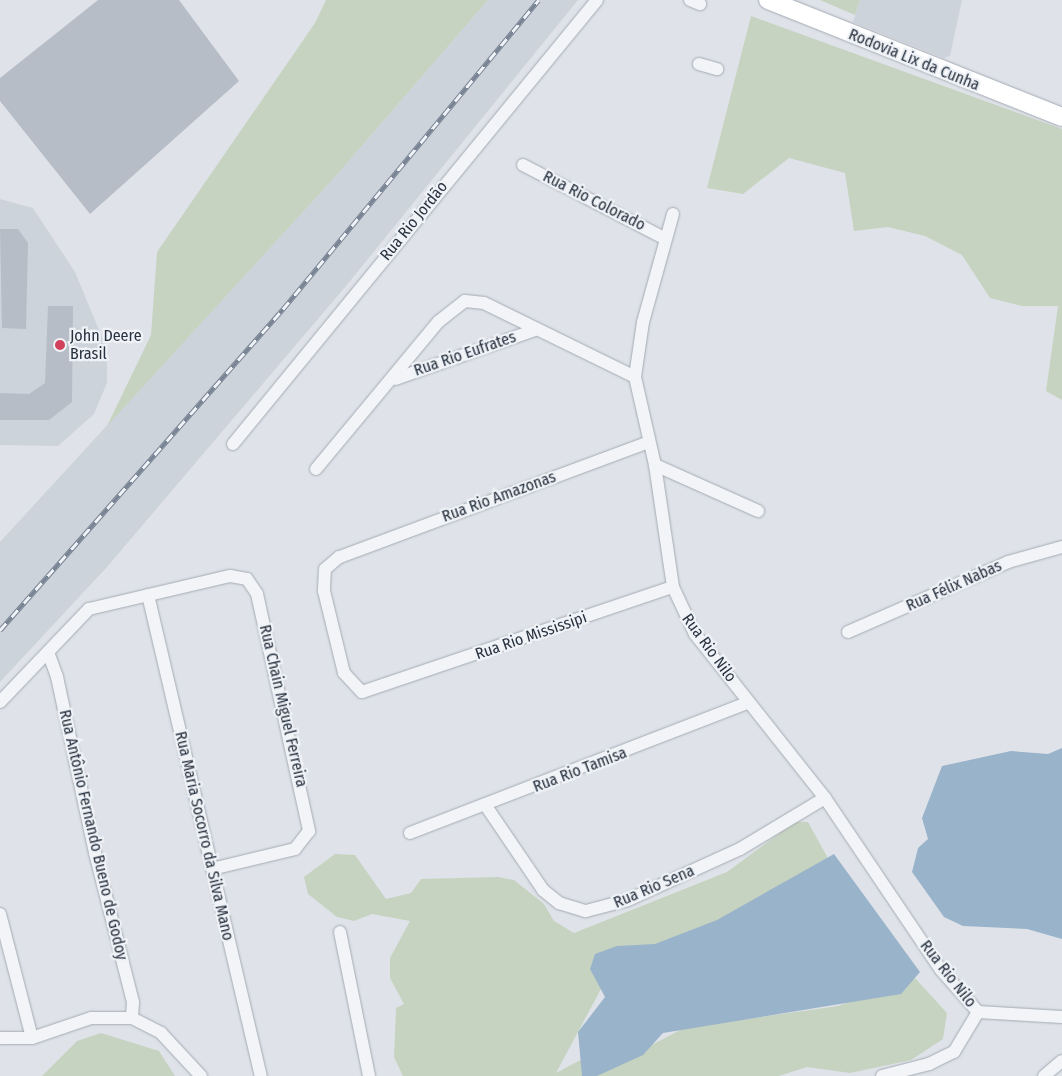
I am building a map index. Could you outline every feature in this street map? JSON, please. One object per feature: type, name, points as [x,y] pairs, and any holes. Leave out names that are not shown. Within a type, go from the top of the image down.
[{"type":"main road","name":"Rodovia Lix da Cunha","points":[[768,0],[1062,117]]},
{"type":"street","name":"Rua Rio Jordão","points":[[233,444],[597,0]]},
{"type":"street","points":[[699,64],[717,69]]},
{"type":"street","name":"Rua Rio Colorado","points":[[523,165],[664,238]]},
{"type":"street","name":"Rua Rio Nilo","points":[[673,214],[664,238],[635,377],[654,465],[673,587],[695,634],[826,798],[941,970],[978,1012]]},
{"type":"street","name":"Rua Rio Eufrates","points":[[316,469],[395,379],[448,311],[465,301],[484,303],[535,330],[635,377]]},
{"type":"street","name":"Rua Rio Eufrates","points":[[395,379],[535,330]]},
{"type":"street","name":"Rua Rio Amazonas","points":[[390,686],[362,692],[344,673],[323,581],[330,562],[350,552],[649,442]]},
{"type":"street","points":[[654,465],[758,511]]},
{"type":"street","name":"Rua Félix Nabas","points":[[848,632],[1008,562],[1062,547]]},
{"type":"street","name":"Rua Chain Miguel Ferreira","points":[[148,595],[230,576],[247,579],[257,594],[309,819],[307,837],[294,849],[212,869]]},
{"type":"street","name":"Rua Rio Mississipi","points":[[390,686],[673,587]]},
{"type":"street","points":[[0,702],[89,609],[148,595]]},
{"type":"street","name":"Rua Maria Socorro da Silva Mano","points":[[148,595],[261,1076]]},
{"type":"street","name":"Rua Antônio Fernando Bueno de Godoy","points":[[48,652],[57,677],[94,853],[133,1002],[132,1018]]},
{"type":"street","name":"Rua Rio Tamisa","points":[[410,833],[486,806],[749,702]]},
{"type":"street","name":"Rua Rio Sena","points":[[486,806],[543,890],[559,903],[586,911],[628,900],[740,849],[826,798]]},
{"type":"street","points":[[0,914],[32,1038]]},
{"type":"street","points":[[340,932],[369,1076]]},
{"type":"street","points":[[882,1076],[929,1064],[954,1052],[978,1012],[1062,1018]]},
{"type":"street","points":[[0,1038],[32,1038],[80,1020],[132,1018],[161,1033],[201,1076]]},
{"type":"street","points":[[1044,1076],[1062,1061]]},
{"type":"shaded area","points":[[488,0],[578,0],[346,286],[107,567],[0,682],[0,542],[334,178]]},
{"type":"shaded area","points":[[860,0],[962,0],[950,56],[944,58],[853,22]]},
{"type":"shaded area","points":[[0,199],[33,208],[75,272],[107,349],[107,383],[94,414],[58,446],[0,445]]},
{"type":"green space","points":[[326,0],[488,0],[334,178],[107,426],[151,335],[157,252],[315,23]]},
{"type":"green space","points":[[820,0],[860,0],[855,15]]},
{"type":"green space","points":[[751,16],[1062,129],[1062,400],[1046,391],[1058,306],[1022,306],[990,298],[962,255],[925,236],[888,227],[854,231],[845,173],[789,158],[743,194],[707,188]]},
{"type":"green space","points":[[795,822],[808,822],[829,860],[797,907],[609,974],[556,1073],[588,1056],[623,1060],[684,1028],[838,1006],[915,978],[947,1013],[943,1039],[911,1060],[850,1073],[807,1067],[779,1076],[403,1076],[394,1057],[396,1008],[404,1004],[390,978],[390,958],[410,921],[372,914],[354,921],[337,917],[308,894],[304,877],[335,854],[355,855],[386,899],[411,893],[421,879],[498,877],[514,880],[544,904],[554,921],[574,933],[727,872]]},
{"type":"green space","points":[[101,1033],[159,1051],[175,1076],[42,1076],[77,1041]]},
{"type":"water","points":[[1062,748],[1062,939],[1027,929],[963,926],[944,917],[912,872],[918,848],[928,839],[922,818],[942,766],[1011,751],[1048,754]]},
{"type":"water","points":[[834,854],[920,972],[901,994],[663,1033],[643,1055],[597,1076],[582,1076],[578,1032],[605,997],[590,969],[595,954],[617,946],[655,944],[717,920]]},
{"type":"building","points":[[98,0],[179,0],[239,81],[90,214],[0,101],[0,78]]},
{"type":"building","name":"John Deere Brasil","points":[[0,229],[18,229],[28,243],[26,329],[2,328]]},
{"type":"building","name":"John Deere Brasil","points":[[48,306],[73,306],[72,402],[49,420],[0,420],[0,393],[29,394],[45,383]]},
{"type":"railway","points":[[0,630],[283,309],[539,0]]},
{"type":"place","name":"John Deere Brasil","points":[[60,345]]}]
